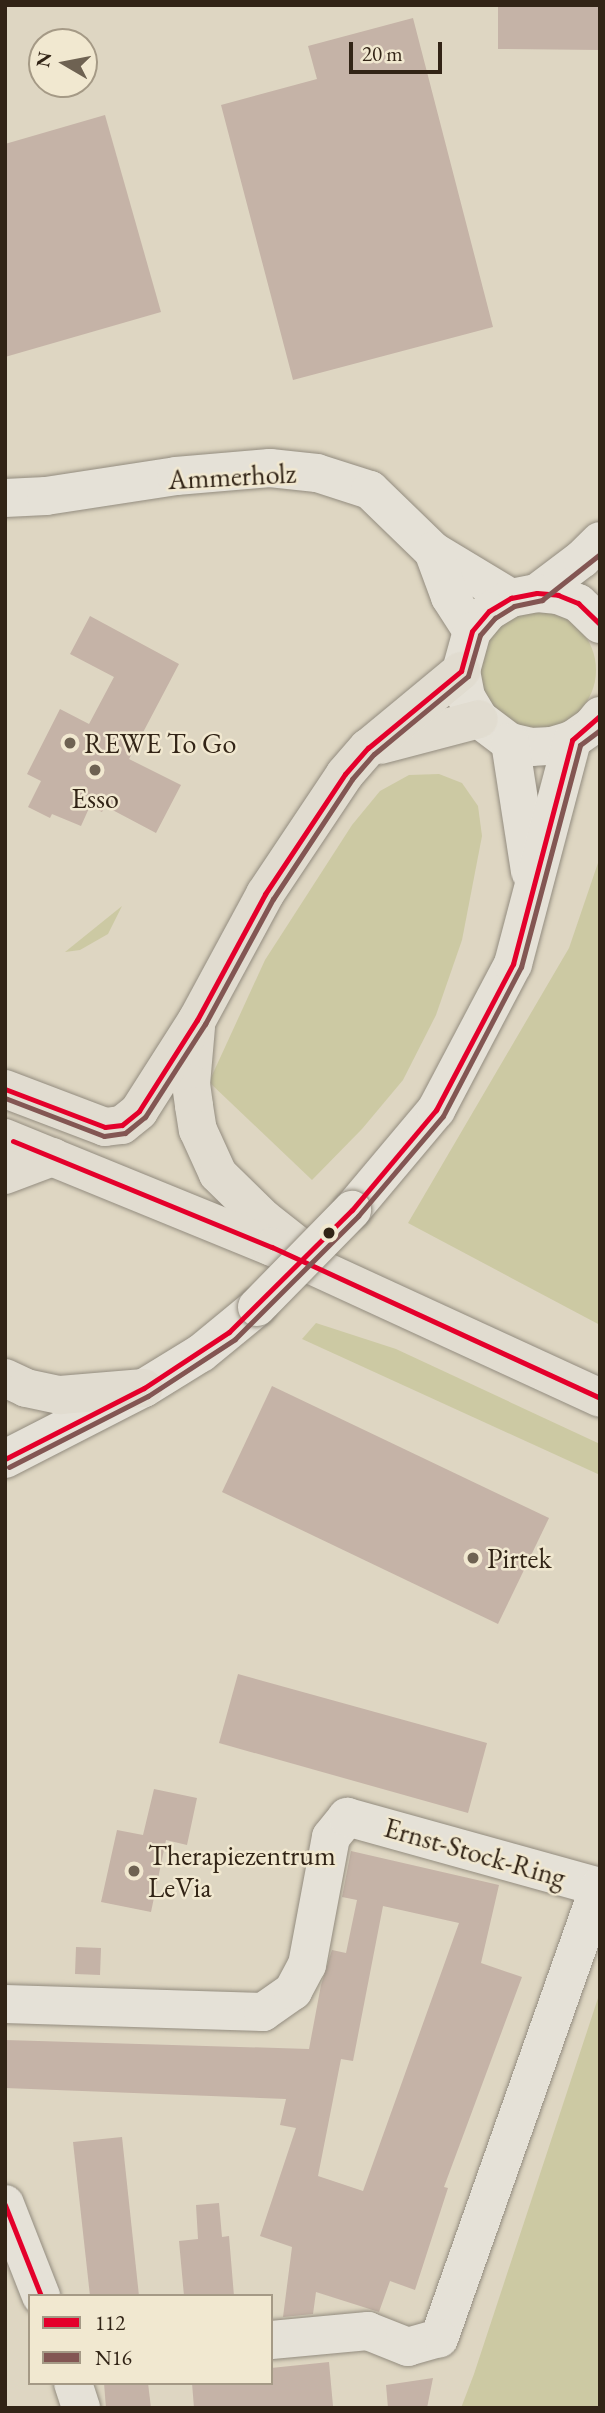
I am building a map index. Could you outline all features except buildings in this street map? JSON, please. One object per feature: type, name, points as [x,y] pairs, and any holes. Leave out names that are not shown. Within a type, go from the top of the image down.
[{"type":"highway","points":[[5,1088],[104,1127],[122,1125],[139,1111],[197,1020],[265,894],[345,775],[368,748],[461,671]]},
{"type":"highway","points":[[368,748],[479,719]]},
{"type":"highway","points":[[197,1020],[191,1084],[198,1130],[218,1174],[264,1219],[337,1276]]},
{"type":"highway","points":[[5,1138],[337,1276],[600,1398]]},
{"type":"highway","points":[[5,1175],[54,1157]]},
{"type":"highway","points":[[5,1378],[26,1388],[60,1395],[144,1388]]},
{"type":"street","name":"Ammerholz","points":[[5,498],[46,496],[176,476],[270,468],[317,473],[370,490],[433,551],[524,596],[558,595],[598,614]]},
{"type":"street","points":[[586,728],[552,746],[531,747],[510,742],[493,733],[479,719],[466,697],[461,671],[472,631],[489,611],[524,596],[582,559],[600,541]]},
{"type":"street","name":"Ammerholz","points":[[433,551],[450,597],[472,631]]},
{"type":"street","points":[[5,1459],[144,1388],[201,1353],[257,1307],[352,1210],[436,1110],[513,964],[532,888],[586,728]]},
{"type":"street","points":[[510,742],[532,888]]},
{"type":"street","name":"Ernst-Stock-Ring","points":[[5,2004],[263,2012],[293,1991],[307,1965],[331,1837],[347,1817],[599,1887],[439,2338],[408,2347],[368,2331],[273,2340]]},
{"type":"street","points":[[5,2204],[40,2294]]},
{"type":"street","points":[[75,2385],[81,2408]]},
{"type":"shaded area","points":[[537,611],[560,615],[579,628],[592,647],[596,670],[592,693],[579,712],[560,725],[537,729],[514,725],[495,712],[482,693],[478,670],[482,647],[495,628],[514,615]]},
{"type":"shaded area","points":[[439,774],[462,783],[478,806],[482,836],[462,940],[436,1015],[403,1080],[362,1129],[312,1180],[209,1082],[265,960],[352,825],[380,791],[409,775]]},
{"type":"shaded area","points":[[600,857],[600,1325],[408,1223],[569,948]]},
{"type":"shaded area","points":[[122,906],[108,934],[80,950],[65,952]]},
{"type":"shaded area","points":[[316,1323],[396,1349],[600,1444],[600,1475],[302,1339]]},
{"type":"shaded area","points":[[600,1992],[600,2408],[461,2408],[474,2374]]},
{"type":"transit line","name":"N16","points":[[5,1098],[104,1136],[125,1133],[145,1117],[205,1024],[273,899],[352,779],[374,754],[468,676],[480,635],[495,618],[514,606],[542,600],[600,554]]},
{"type":"transit line","name":"112","points":[[5,1089],[105,1127],[122,1125],[139,1111],[197,1020],[265,894],[345,774],[368,748],[461,671],[472,631],[489,611],[511,598],[537,593],[558,595],[578,603],[600,624]]},
{"type":"transit line","name":"112","points":[[5,1459],[144,1388],[229,1332],[352,1210],[436,1110],[513,964],[572,740],[600,716]]},
{"type":"transit line","name":"N16","points":[[9,1467],[148,1396],[235,1339],[358,1216],[443,1116],[521,967],[580,745],[600,730]]},
{"type":"transit line","name":"112","points":[[13,1141],[272,1247],[600,1398]]},
{"type":"transit line","name":"112","points":[[5,2205],[40,2294]]},
{"type":"place","name":"REWE To Go","points":[[70,743]]},
{"type":"place","name":"Esso","points":[[95,770]]},
{"type":"place","name":"Pirtek","points":[[473,1558]]},
{"type":"place","name":"Therapiezentrum LeVia","points":[[134,1871]]}]
